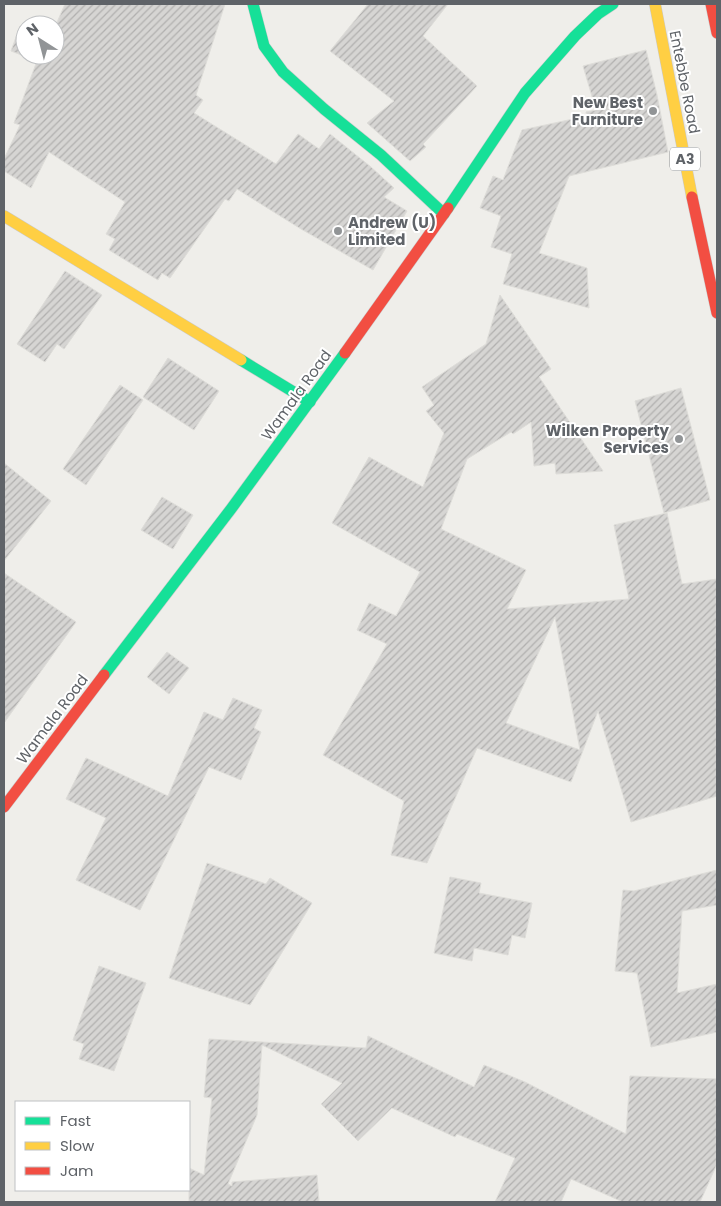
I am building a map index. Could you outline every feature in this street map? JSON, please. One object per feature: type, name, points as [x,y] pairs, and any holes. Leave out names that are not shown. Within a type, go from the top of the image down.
[{"type":"street","points":[[253,4],[264,46],[284,72],[324,109],[381,155],[444,214]]},
{"type":"street","name":"Wamala Road","points":[[4,807],[310,402],[464,186],[525,93],[575,36],[598,14],[613,4]]},
{"type":"street","name":"Entebbe Road","points":[[655,4],[693,202],[717,313]]},
{"type":"street","points":[[711,4],[717,33]]},
{"type":"street","points":[[4,216],[310,402]]},
{"type":"building","points":[[65,4],[225,4],[196,95],[203,100],[194,113],[276,164],[298,134],[319,149],[330,134],[371,167],[394,188],[384,197],[407,211],[373,270],[301,229],[237,189],[229,201],[225,199],[170,278],[162,273],[158,280],[109,250],[115,239],[106,234],[125,202],[49,152],[31,188],[4,171],[4,159],[20,125],[14,123],[36,65],[65,65],[65,15],[60,15]]},
{"type":"building","points":[[368,4],[448,4],[423,36],[477,86],[423,144],[426,147],[410,161],[367,123],[394,101],[330,51]]},
{"type":"building","points":[[15,40],[15,53],[11,51]]},
{"type":"building","points":[[646,50],[668,152],[569,176],[539,253],[587,268],[589,308],[503,284],[512,254],[491,247],[501,216],[480,208],[493,176],[503,180],[522,130],[587,116],[586,112],[596,110],[583,66]]},
{"type":"building","points":[[65,271],[102,295],[64,349],[57,344],[45,362],[17,344]]},
{"type":"building","points":[[500,295],[551,369],[539,377],[603,471],[556,474],[555,463],[534,466],[531,422],[467,459],[441,529],[526,570],[507,609],[629,599],[614,525],[667,513],[682,584],[717,579],[717,796],[631,822],[598,711],[571,782],[477,748],[427,863],[391,855],[404,801],[323,755],[387,644],[357,630],[369,603],[396,616],[420,572],[332,523],[369,457],[423,487],[444,433],[426,411],[434,405],[422,387],[486,344]],"holes":[[[555,617],[580,750],[506,723]]]},
{"type":"building","points":[[168,358],[219,391],[194,430],[143,397]]},
{"type":"building","points":[[120,385],[143,400],[86,485],[63,469]]},
{"type":"building","points":[[681,388],[710,500],[664,513],[635,401]]},
{"type":"building","points":[[4,463],[51,501],[4,561]]},
{"type":"building","points":[[162,497],[193,515],[173,549],[141,530]]},
{"type":"building","points":[[4,573],[76,622],[4,723]]},
{"type":"building","points":[[167,652],[189,668],[169,694],[147,677]]},
{"type":"building","points":[[233,698],[262,710],[254,728],[261,732],[241,780],[209,767],[140,910],[76,880],[106,818],[66,799],[86,758],[168,796],[204,712],[223,720]]},
{"type":"building","points":[[207,863],[266,884],[270,878],[312,903],[250,1005],[169,978]]},
{"type":"building","points":[[717,870],[717,905],[682,911],[677,993],[717,984],[717,1032],[651,1047],[637,973],[615,971],[623,890],[634,891]]},
{"type":"building","points":[[450,877],[481,883],[479,893],[532,903],[525,938],[512,935],[508,955],[474,948],[472,961],[434,953]]},
{"type":"building","points":[[99,966],[146,983],[114,1071],[79,1059],[84,1044],[73,1040]]},
{"type":"building","points":[[368,1036],[474,1087],[484,1065],[525,1082],[626,1134],[630,1076],[717,1079],[717,1164],[700,1202],[623,1202],[571,1179],[561,1202],[495,1202],[515,1158],[457,1134],[455,1137],[392,1108],[358,1141],[321,1104],[342,1083],[262,1045],[257,1115],[228,1184],[232,1186],[232,1182],[317,1175],[319,1202],[189,1202],[190,1168],[204,1175],[212,1098],[204,1097],[209,1039],[366,1048]]},
{"type":"traffic: fast","points":[[253,4],[264,46],[283,72],[324,109],[381,155],[444,214]]},
{"type":"traffic: fast","points":[[448,208],[525,93],[575,36],[598,14],[613,4]]},
{"type":"traffic: fast","points":[[104,675],[231,509],[345,353]]},
{"type":"traffic: fast","points":[[241,360],[310,402]]},
{"type":"traffic: slow","points":[[655,4],[692,197]]},
{"type":"traffic: slow","points":[[4,216],[241,360]]},
{"type":"traffic: jam","points":[[711,4],[717,33]]},
{"type":"traffic: jam","points":[[692,197],[717,313]]},
{"type":"traffic: jam","points":[[345,353],[448,208]]},
{"type":"traffic: jam","points":[[4,807],[104,675]]},
{"type":"place","name":"New Best Furniture","points":[[653,111]]},
{"type":"place","name":"Andrew (U) Limited","points":[[338,231]]},
{"type":"place","name":"Wilken Property Services","points":[[679,439]]}]
